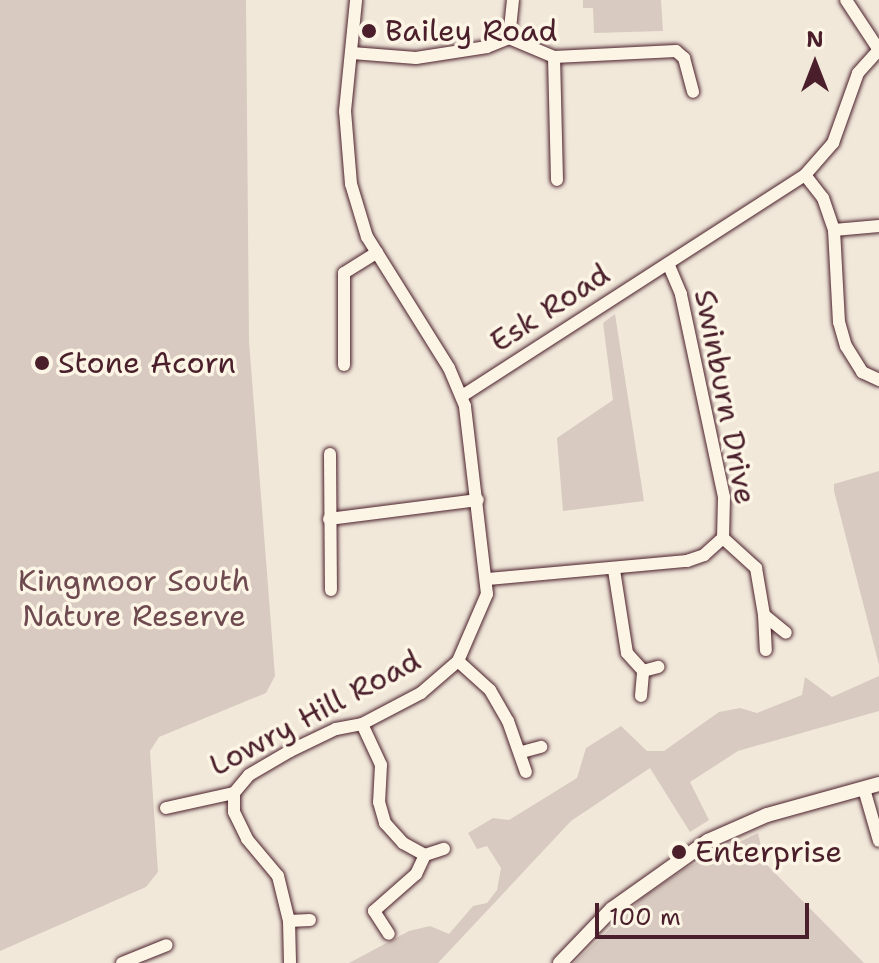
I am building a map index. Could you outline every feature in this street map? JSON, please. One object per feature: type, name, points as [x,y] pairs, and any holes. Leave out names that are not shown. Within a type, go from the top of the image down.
[{"type":"street","name":"Lowry Hill Road","points":[[166,808],[234,793],[249,775],[290,751],[336,729],[362,724],[421,693],[458,661],[477,628],[488,579],[462,396],[377,252],[351,184],[345,111],[356,0]]},
{"type":"street","points":[[509,38],[513,0]]},
{"type":"street","points":[[846,0],[879,50]]},
{"type":"street","points":[[352,53],[416,58],[487,47],[509,38],[554,57],[676,51],[684,58],[693,92]]},
{"type":"street","name":"Esk Road","points":[[462,396],[805,175],[833,143],[858,73],[879,50]]},
{"type":"street","points":[[554,57],[557,180]]},
{"type":"street","points":[[805,175],[823,198],[834,230],[839,322],[858,367],[879,380]]},
{"type":"street","points":[[834,230],[879,226]]},
{"type":"street","points":[[344,365],[344,273],[377,252]]},
{"type":"street","name":"Swinburn Drive","points":[[488,579],[687,561],[704,555],[723,538],[724,497],[681,294],[668,264]]},
{"type":"street","points":[[330,454],[331,590]]},
{"type":"street","points":[[329,519],[478,500]]},
{"type":"street","points":[[723,538],[756,568],[766,650]]},
{"type":"street","points":[[614,570],[621,635],[627,653],[643,671],[641,696]]},
{"type":"street","points":[[764,615],[786,633]]},
{"type":"street","points":[[458,661],[490,690],[522,752],[526,772]]},
{"type":"street","points":[[643,671],[658,667]]},
{"type":"street","points":[[362,724],[381,765],[379,802],[385,823],[403,843],[425,855],[444,849]]},
{"type":"street","points":[[522,752],[541,747]]},
{"type":"street","points":[[560,963],[612,909],[708,841],[767,815],[879,784]]},
{"type":"street","points":[[864,789],[879,841]]},
{"type":"street","points":[[234,793],[234,812],[247,839],[278,876],[289,921],[290,963]]},
{"type":"street","points":[[389,934],[374,911],[416,874],[425,855]]},
{"type":"street","points":[[289,921],[310,920]]},
{"type":"street","points":[[122,963],[167,945]]},
{"type":"green space","name":"Kingmoor South Nature Reserve","points":[[0,0],[246,0],[249,341],[275,676],[266,693],[159,737],[150,751],[158,872],[146,887],[0,951]]},
{"type":"green space","points":[[583,0],[661,0],[663,31],[594,33],[593,8],[583,8]]},
{"type":"green space","points":[[615,314],[644,501],[563,511],[557,438],[613,400],[603,323]]},
{"type":"green space","points":[[879,471],[879,665],[834,484]]},
{"type":"green space","points":[[879,676],[879,711],[738,751],[690,782],[709,820],[690,832],[650,768],[571,821],[438,963],[349,963],[409,931],[430,926],[449,934],[473,906],[487,903],[497,890],[501,868],[487,846],[477,849],[468,833],[493,818],[509,820],[577,778],[586,748],[621,726],[647,751],[664,751],[719,712],[740,708],[757,713],[802,695],[805,677],[832,697]]},
{"type":"green space","points":[[758,833],[765,863],[864,963],[574,963],[642,898],[686,868]]},
{"type":"place","name":"Bailey Road","points":[[369,31]]},
{"type":"place","name":"Stone Acorn","points":[[42,363]]},
{"type":"place","name":"Enterprise","points":[[679,852]]}]
